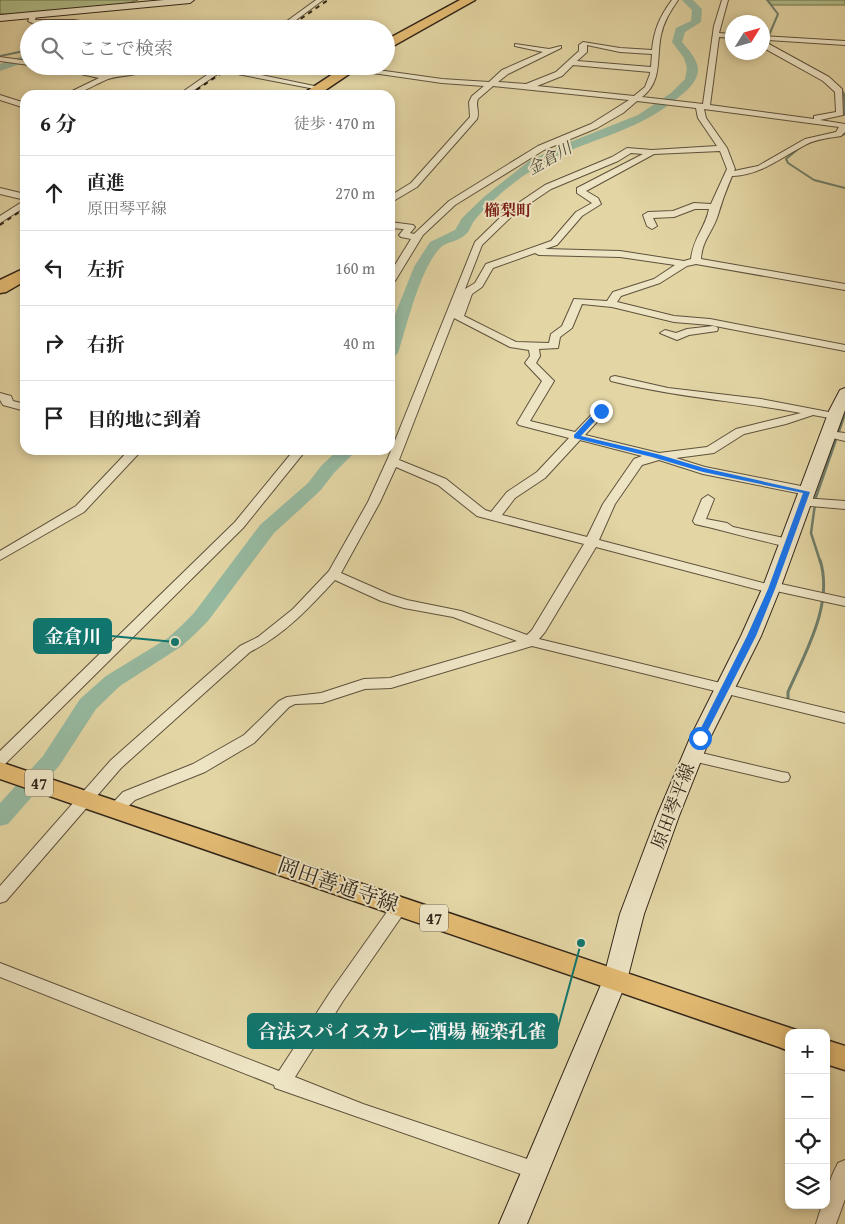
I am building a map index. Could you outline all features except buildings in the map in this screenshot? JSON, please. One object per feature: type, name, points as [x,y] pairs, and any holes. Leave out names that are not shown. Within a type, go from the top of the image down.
[{"type":"highway","points":[[395,41],[470,0]]},
{"type":"highway","points":[[406,34],[478,0]]},
{"type":"highway","points":[[316,90],[341,75]]},
{"type":"highway","points":[[0,288],[20,276]]},
{"type":"main road","points":[[0,18],[190,0]]},
{"type":"main road","name":"原田琴平線","points":[[513,1224],[614,980],[632,914],[693,756],[772,588],[788,543],[810,500],[839,419]]},
{"type":"main road","name":"岡田善通寺線","points":[[0,770],[785,1038]]},
{"type":"main road","points":[[830,1053],[845,1058]]},
{"type":"street","points":[[292,20],[320,0]]},
{"type":"street","points":[[443,10],[460,0]]},
{"type":"street","points":[[696,261],[697,246],[712,218],[731,169],[723,148],[702,118],[703,107],[713,72],[718,18],[725,0]]},
{"type":"street","points":[[395,273],[416,237],[439,214],[471,190],[541,148],[594,126],[620,111],[648,88],[653,79],[657,36],[663,16],[671,2]]},
{"type":"street","points":[[31,20],[33,16]]},
{"type":"street","points":[[716,35],[725,36]]},
{"type":"street","points":[[770,38],[845,43]]},
{"type":"street","points":[[531,41],[520,46],[550,51]]},
{"type":"street","points":[[526,87],[558,74],[583,52],[583,45],[585,43],[620,50],[655,52]]},
{"type":"street","points":[[395,197],[408,190],[429,169],[474,117],[473,102],[491,84],[505,72],[559,47]]},
{"type":"street","points":[[770,48],[826,79],[839,91],[840,113],[809,120]]},
{"type":"street","points":[[518,54],[537,58]]},
{"type":"street","points":[[0,59],[20,62]]},
{"type":"street","points":[[571,63],[654,70]]},
{"type":"street","points":[[395,74],[442,81],[526,87],[683,104],[844,126],[838,134],[806,141],[780,158],[752,172],[730,174]]},
{"type":"street","points":[[90,75],[105,78],[129,75]]},
{"type":"street","points":[[189,90],[212,75]]},
{"type":"street","points":[[250,75],[310,90]]},
{"type":"street","points":[[79,90],[105,78]]},
{"type":"street","points":[[0,97],[20,104]]},
{"type":"street","points":[[723,148],[652,152],[630,150],[615,159],[548,187],[519,205],[478,244],[458,317],[514,345],[554,346],[555,336],[567,328],[578,301],[612,304],[674,319],[731,326],[845,348]]},
{"type":"street","points":[[395,454],[464,292],[479,285],[489,266],[559,240],[580,214],[596,204],[594,200],[580,190],[652,152]]},
{"type":"street","points":[[0,191],[20,196]]},
{"type":"street","points":[[0,220],[20,206]]},
{"type":"street","points":[[652,226],[648,215],[674,214],[694,206],[715,207]]},
{"type":"street","points":[[395,226],[410,227],[404,235],[416,237]]},
{"type":"street","points":[[528,252],[620,254],[684,264]]},
{"type":"street","points":[[612,304],[617,294],[657,282],[684,264],[696,261],[845,287]]},
{"type":"street","points":[[665,333],[677,336],[696,330],[731,326]]},
{"type":"street","points":[[530,346],[534,349],[535,356],[530,363],[548,381],[523,423],[658,456],[810,500],[845,505]]},
{"type":"street","points":[[616,379],[668,391],[761,402],[839,419]]},
{"type":"street","points":[[0,396],[7,398],[7,403],[20,407]]},
{"type":"street","points":[[494,517],[511,495],[541,475],[601,411]]},
{"type":"street","points":[[115,809],[129,796],[199,768],[249,739],[284,704],[292,700],[322,698],[364,684],[391,683],[509,649],[529,641],[538,632],[591,542],[609,504],[638,462],[658,456],[710,450],[740,431],[790,420],[810,412]]},
{"type":"street","points":[[0,556],[80,509],[131,455]]},
{"type":"street","points":[[0,760],[239,525],[296,455]]},
{"type":"street","points":[[0,897],[82,798],[116,764],[245,649],[263,640],[298,612],[334,575],[374,502],[395,455]]},
{"type":"street","points":[[392,461],[442,482],[475,510],[494,517],[772,588],[845,602]]},
{"type":"street","points":[[708,499],[699,521],[722,526],[729,530],[788,543]]},
{"type":"street","points":[[334,575],[386,598],[404,604],[443,610],[529,641],[845,718]]},
{"type":"street","points":[[693,756],[764,778],[782,777]]},
{"type":"street","points":[[282,1082],[337,996],[400,906]]},
{"type":"street","points":[[0,970],[282,1082],[535,1170]]},
{"type":"street","points":[[826,1224],[845,1169]]},
{"type":"green space","points":[[0,0],[138,0],[126,4],[0,14]]},
{"type":"green space","points":[[768,0],[845,0],[845,5],[772,5]]},
{"type":"waterway","name":"金倉川","points":[[395,338],[415,281],[421,267],[435,245],[462,231],[467,221],[481,206],[525,169],[569,147],[642,118],[659,108],[688,83],[693,73],[693,68],[689,58],[677,42],[680,30],[696,22],[697,9],[687,0]]},
{"type":"waterway","points":[[767,0],[778,14],[767,40],[772,47]]},
{"type":"waterway","points":[[0,56],[20,52]]},
{"type":"waterway","points":[[0,68],[20,60]]},
{"type":"waterway","points":[[840,87],[844,94],[845,115]]},
{"type":"waterway","points":[[840,136],[845,134],[845,130]]},
{"type":"waterway","points":[[803,145],[786,159],[788,163],[814,180],[845,188]]},
{"type":"waterway","points":[[820,561],[811,533],[816,497],[845,414]]},
{"type":"waterway","name":"金倉川","points":[[0,818],[51,761],[88,704],[113,681],[175,642],[188,630],[201,617],[267,529],[314,487],[328,469],[343,455]]},
{"type":"waterway","points":[[788,699],[788,692],[816,628],[821,611],[823,577],[820,560]]},
{"type":"railway","points":[[299,20],[328,0]]},
{"type":"railway","points":[[196,90],[219,75]]},
{"type":"railway","points":[[0,225],[20,211]]},
{"type":"place","name":"金倉川","points":[[175,642]]},
{"type":"place","name":"合法スパイスカレー酒場 極楽孔雀","points":[[581,943]]},
{"type":"district","name":"櫛梨町","points":[[508,210]]},
{"type":"route","points":[[601,411],[576,437],[654,455],[703,470],[807,492],[772,589],[741,657],[700,738]]}]
